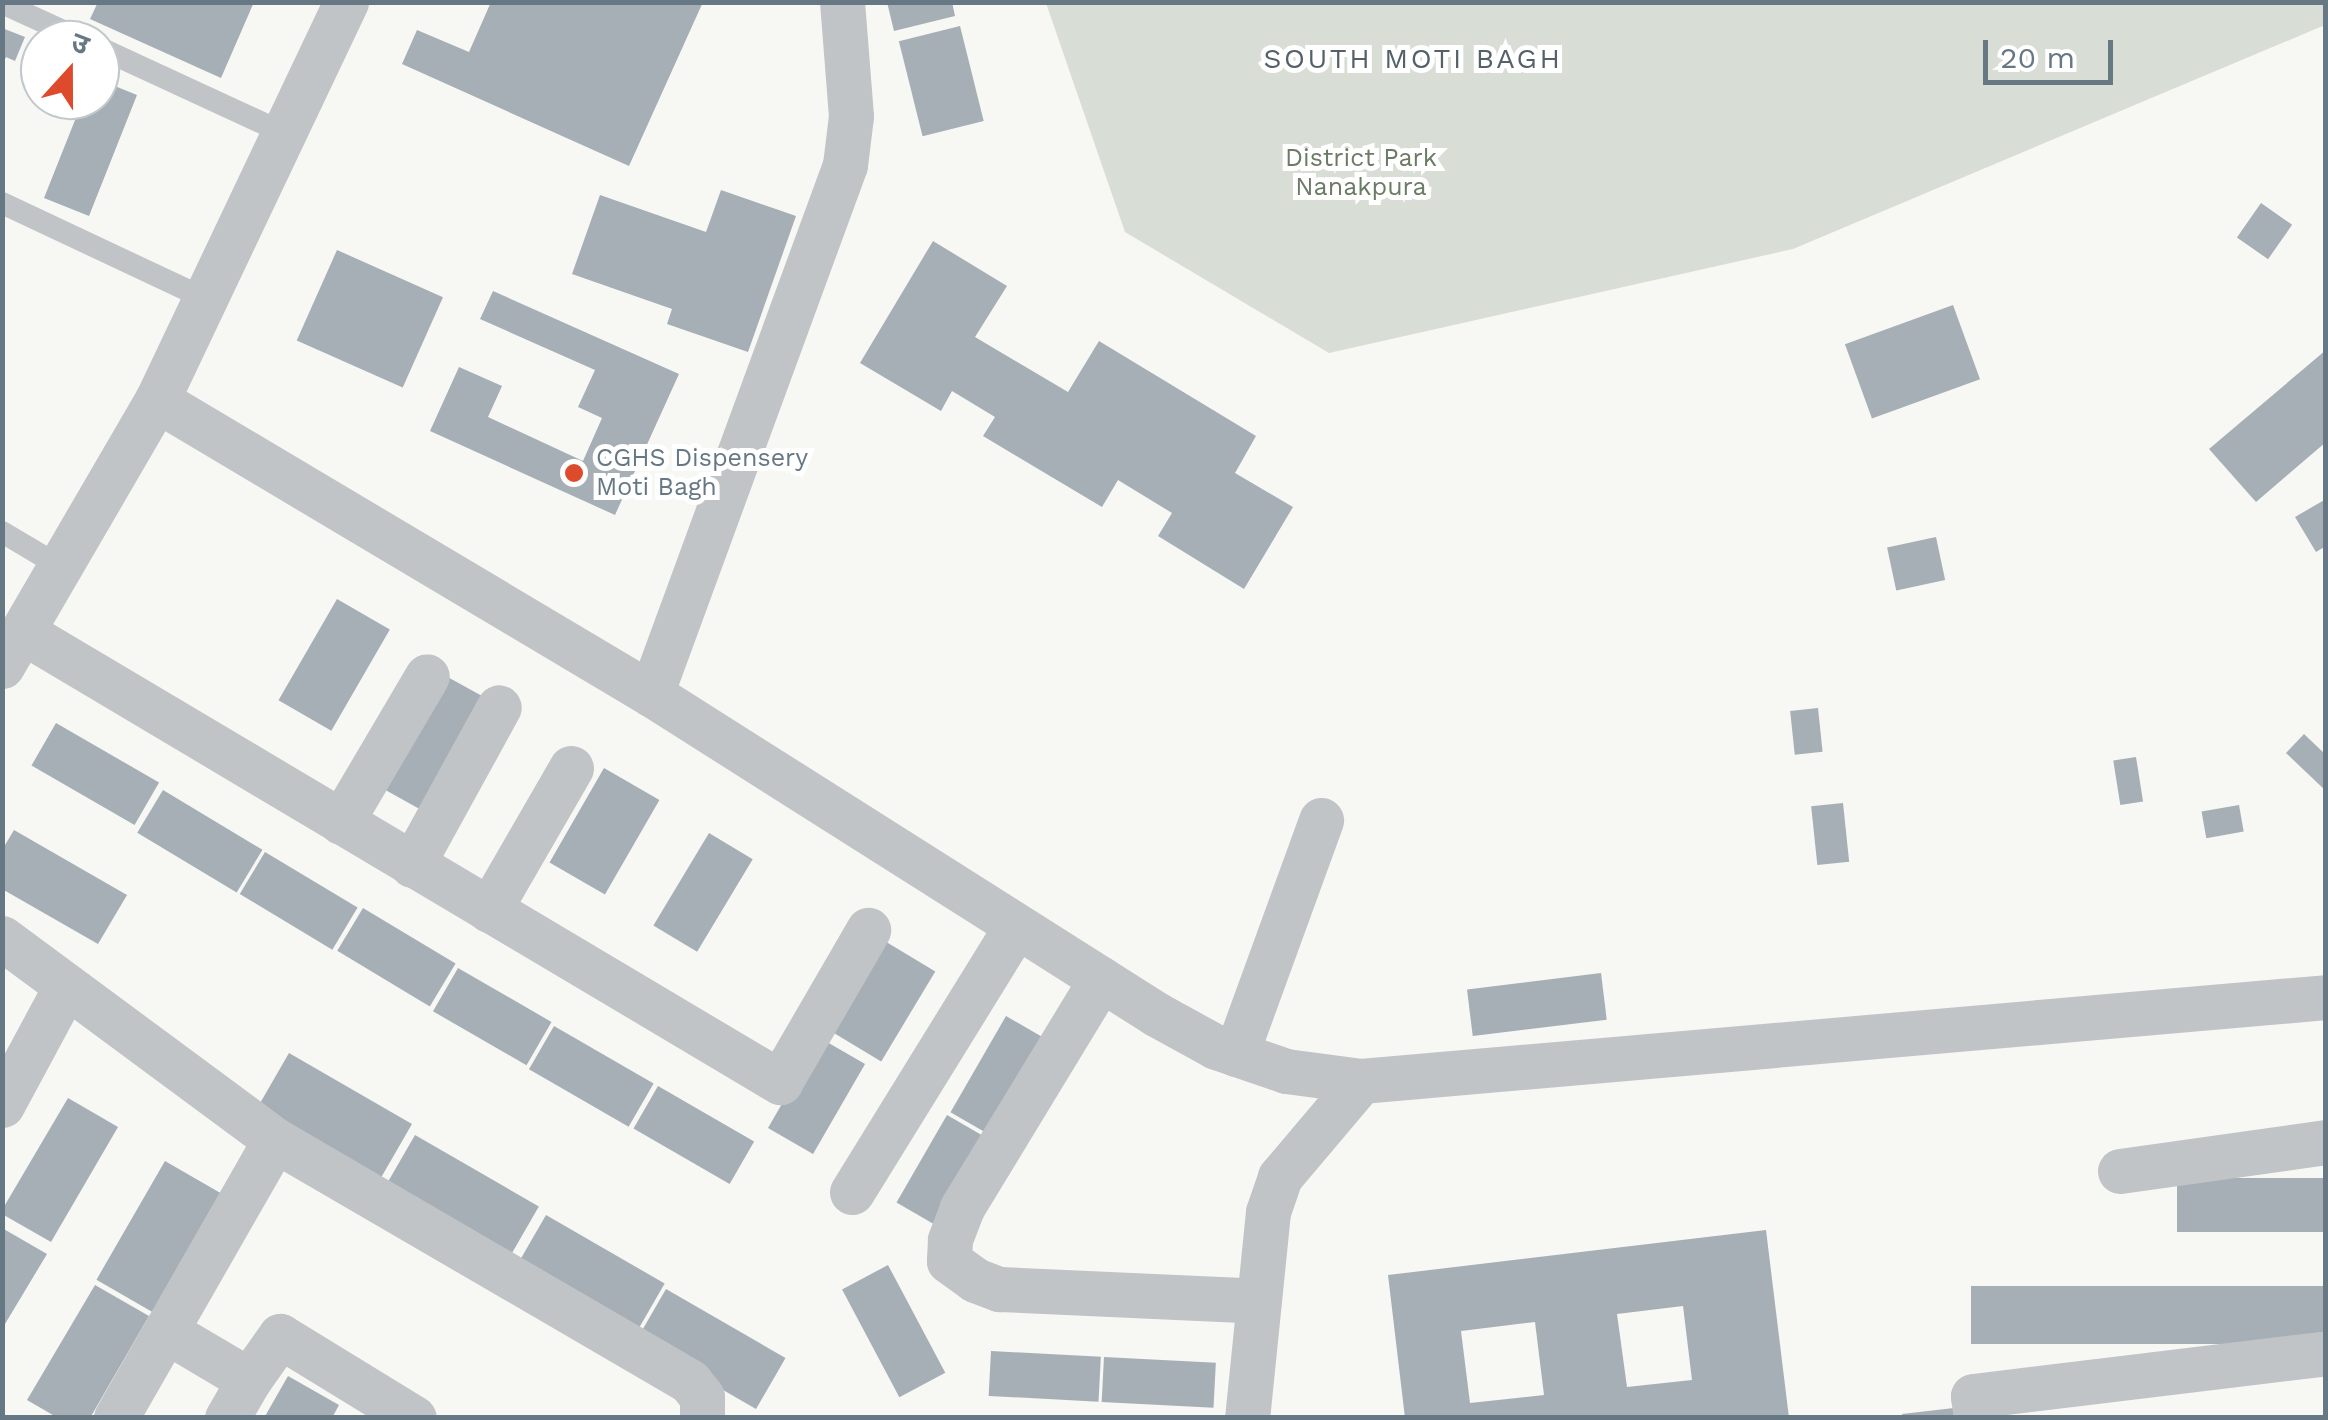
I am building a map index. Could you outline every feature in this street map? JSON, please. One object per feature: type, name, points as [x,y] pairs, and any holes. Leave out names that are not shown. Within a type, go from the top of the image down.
[{"type":"street","points":[[346,2],[157,400],[13,649],[341,822],[780,1082],[868,930]]},
{"type":"street","points":[[651,694],[826,229],[845,165],[852,116],[842,2]]},
{"type":"street","points":[[157,400],[651,694],[1201,1039],[1286,1071],[1361,1081],[2326,996]]},
{"type":"street","points":[[341,822],[427,676]]},
{"type":"street","points":[[412,865],[499,707]]},
{"type":"street","points":[[489,910],[570,768]]},
{"type":"street","points":[[1236,1054],[1321,820]]},
{"type":"street","points":[[852,1192],[1016,926]]},
{"type":"street","points":[[2,938],[275,1140],[698,1403],[741,1418]]},
{"type":"street","points":[[1101,979],[962,1208],[950,1240],[949,1261],[974,1280],[1000,1289],[1259,1301]]},
{"type":"street","points":[[2,1105],[66,986]]},
{"type":"street","points":[[1247,1418],[1268,1212],[1280,1177],[1361,1081]]},
{"type":"street","points":[[116,1418],[275,1140]]},
{"type":"street","points":[[2120,1171],[2326,1142]]},
{"type":"street","points":[[166,1331],[238,1399],[280,1336],[414,1418]]},
{"type":"street","points":[[1976,1418],[1973,1396],[2326,1353]]},
{"type":"lane","points":[[2,3],[39,20]]},
{"type":"lane","points":[[120,57],[286,134]]},
{"type":"lane","points":[[2,203],[206,299]]},
{"type":"lane","points":[[2,532],[61,568]]},
{"type":"green space","name":"District Park Nanakpura","points":[[2325,2],[2325,25],[1793,249],[1329,353],[1125,232],[1046,3]]},
{"type":"building","points":[[98,2],[254,2],[221,78],[120,33],[120,20],[90,19]]},
{"type":"building","points":[[491,2],[703,2],[629,166],[402,64],[417,30],[469,52]]},
{"type":"building","points":[[887,2],[952,2],[955,16],[894,31]]},
{"type":"building","points":[[960,26],[984,121],[923,136],[899,41]]},
{"type":"building","points":[[2,28],[20,35],[15,61],[6,57],[3,64]]},
{"type":"building","points":[[120,88],[137,95],[89,216],[44,198],[75,120],[120,120]]},
{"type":"building","points":[[721,190],[796,216],[748,352],[667,324],[672,309],[572,274],[600,195],[706,232]]},
{"type":"building","points":[[2261,203],[2292,225],[2268,259],[2237,237]]},
{"type":"building","points":[[933,241],[1007,286],[975,337],[1068,392],[1099,341],[1256,436],[1235,473],[1293,507],[1244,589],[1158,536],[1172,513],[1118,480],[1102,507],[983,436],[995,417],[952,391],[941,411],[860,363]]},
{"type":"building","points":[[337,250],[443,297],[403,388],[297,340]]},
{"type":"building","points":[[493,291],[679,374],[615,515],[430,431],[459,367],[502,386],[488,417],[583,461],[602,418],[578,407],[595,370],[480,319]]},
{"type":"building","points":[[1953,305],[1980,379],[1872,419],[1845,344]]},
{"type":"building","points":[[2326,350],[2326,442],[2256,502],[2209,449]]},
{"type":"building","points":[[2326,499],[2326,546],[2316,552],[2295,517]]},
{"type":"building","points":[[1936,537],[1945,580],[1896,590],[1887,547]]},
{"type":"building","points":[[337,599],[390,630],[331,731],[278,700]]},
{"type":"building","points":[[444,675],[482,696],[419,809],[381,788]]},
{"type":"building","points":[[1818,708],[1823,752],[1795,755],[1790,711]]},
{"type":"building","points":[[56,723],[159,782],[135,825],[32,765]]},
{"type":"building","points":[[2304,734],[2326,755],[2326,791],[2286,753]]},
{"type":"building","points":[[2136,757],[2143,801],[2120,805],[2113,761]]},
{"type":"building","points":[[604,768],[659,800],[605,894],[550,862]]},
{"type":"building","points":[[163,790],[262,850],[237,893],[137,833]]},
{"type":"building","points":[[1843,803],[1849,862],[1817,865],[1811,806]]},
{"type":"building","points":[[2239,805],[2244,832],[2206,838],[2202,812]]},
{"type":"building","points":[[14,830],[127,895],[98,944],[2,889],[2,850]]},
{"type":"building","points":[[709,833],[753,859],[697,952],[653,926]]},
{"type":"building","points":[[265,852],[358,908],[332,950],[240,894]]},
{"type":"building","points":[[363,908],[456,964],[430,1006],[337,951]]},
{"type":"building","points":[[883,940],[935,971],[881,1061],[829,1030]]},
{"type":"building","points":[[458,968],[552,1022],[527,1065],[433,1011]]},
{"type":"building","points":[[1601,973],[1607,1020],[1473,1036],[1467,989]]},
{"type":"building","points":[[1006,1016],[1050,1041],[995,1138],[951,1112]]},
{"type":"building","points":[[554,1026],[654,1084],[629,1127],[529,1069]]},
{"type":"building","points":[[820,1038],[865,1064],[813,1154],[768,1128]]},
{"type":"building","points":[[289,1053],[412,1124],[377,1184],[254,1113]]},
{"type":"building","points":[[658,1086],[754,1142],[730,1184],[634,1128]]},
{"type":"building","points":[[68,1098],[118,1127],[51,1242],[2,1214],[2,1210]]},
{"type":"building","points":[[947,1115],[990,1140],[940,1227],[896,1202]]},
{"type":"building","points":[[415,1135],[539,1206],[509,1258],[385,1187]]},
{"type":"building","points":[[165,1161],[223,1194],[155,1313],[96,1280]]},
{"type":"building","points":[[2177,1178],[2326,1178],[2326,1232],[2177,1232]]},
{"type":"building","points":[[546,1215],[665,1284],[634,1337],[515,1269]]},
{"type":"building","points":[[2,1228],[47,1254],[2,1329]]},
{"type":"building","points":[[1766,1230],[1789,1418],[1405,1418],[1388,1275]],"holes":[[[1683,1306],[1692,1380],[1627,1387],[1617,1314]],[[1535,1322],[1544,1395],[1470,1403],[1461,1331]]]},
{"type":"building","points":[[888,1265],[945,1373],[899,1397],[842,1289]]},
{"type":"building","points":[[95,1285],[149,1316],[90,1418],[58,1418],[27,1400]]},
{"type":"building","points":[[1971,1286],[2326,1286],[2326,1344],[1971,1344]]},
{"type":"building","points":[[666,1289],[786,1358],[756,1409],[636,1340]]},
{"type":"building","points":[[991,1351],[1101,1357],[1098,1402],[989,1396]]},
{"type":"building","points":[[1104,1357],[1216,1363],[1213,1408],[1102,1402]]},
{"type":"building","points":[[288,1376],[339,1405],[332,1418],[264,1418]]},
{"type":"building","points":[[1954,1408],[1955,1418],[1903,1418],[1902,1414]]},
{"type":"place","name":"CGHS Dispensery Moti Bagh","points":[[574,473]]},
{"type":"district","name":"SOUTH MOTI BAGH","points":[[1413,59]]}]
